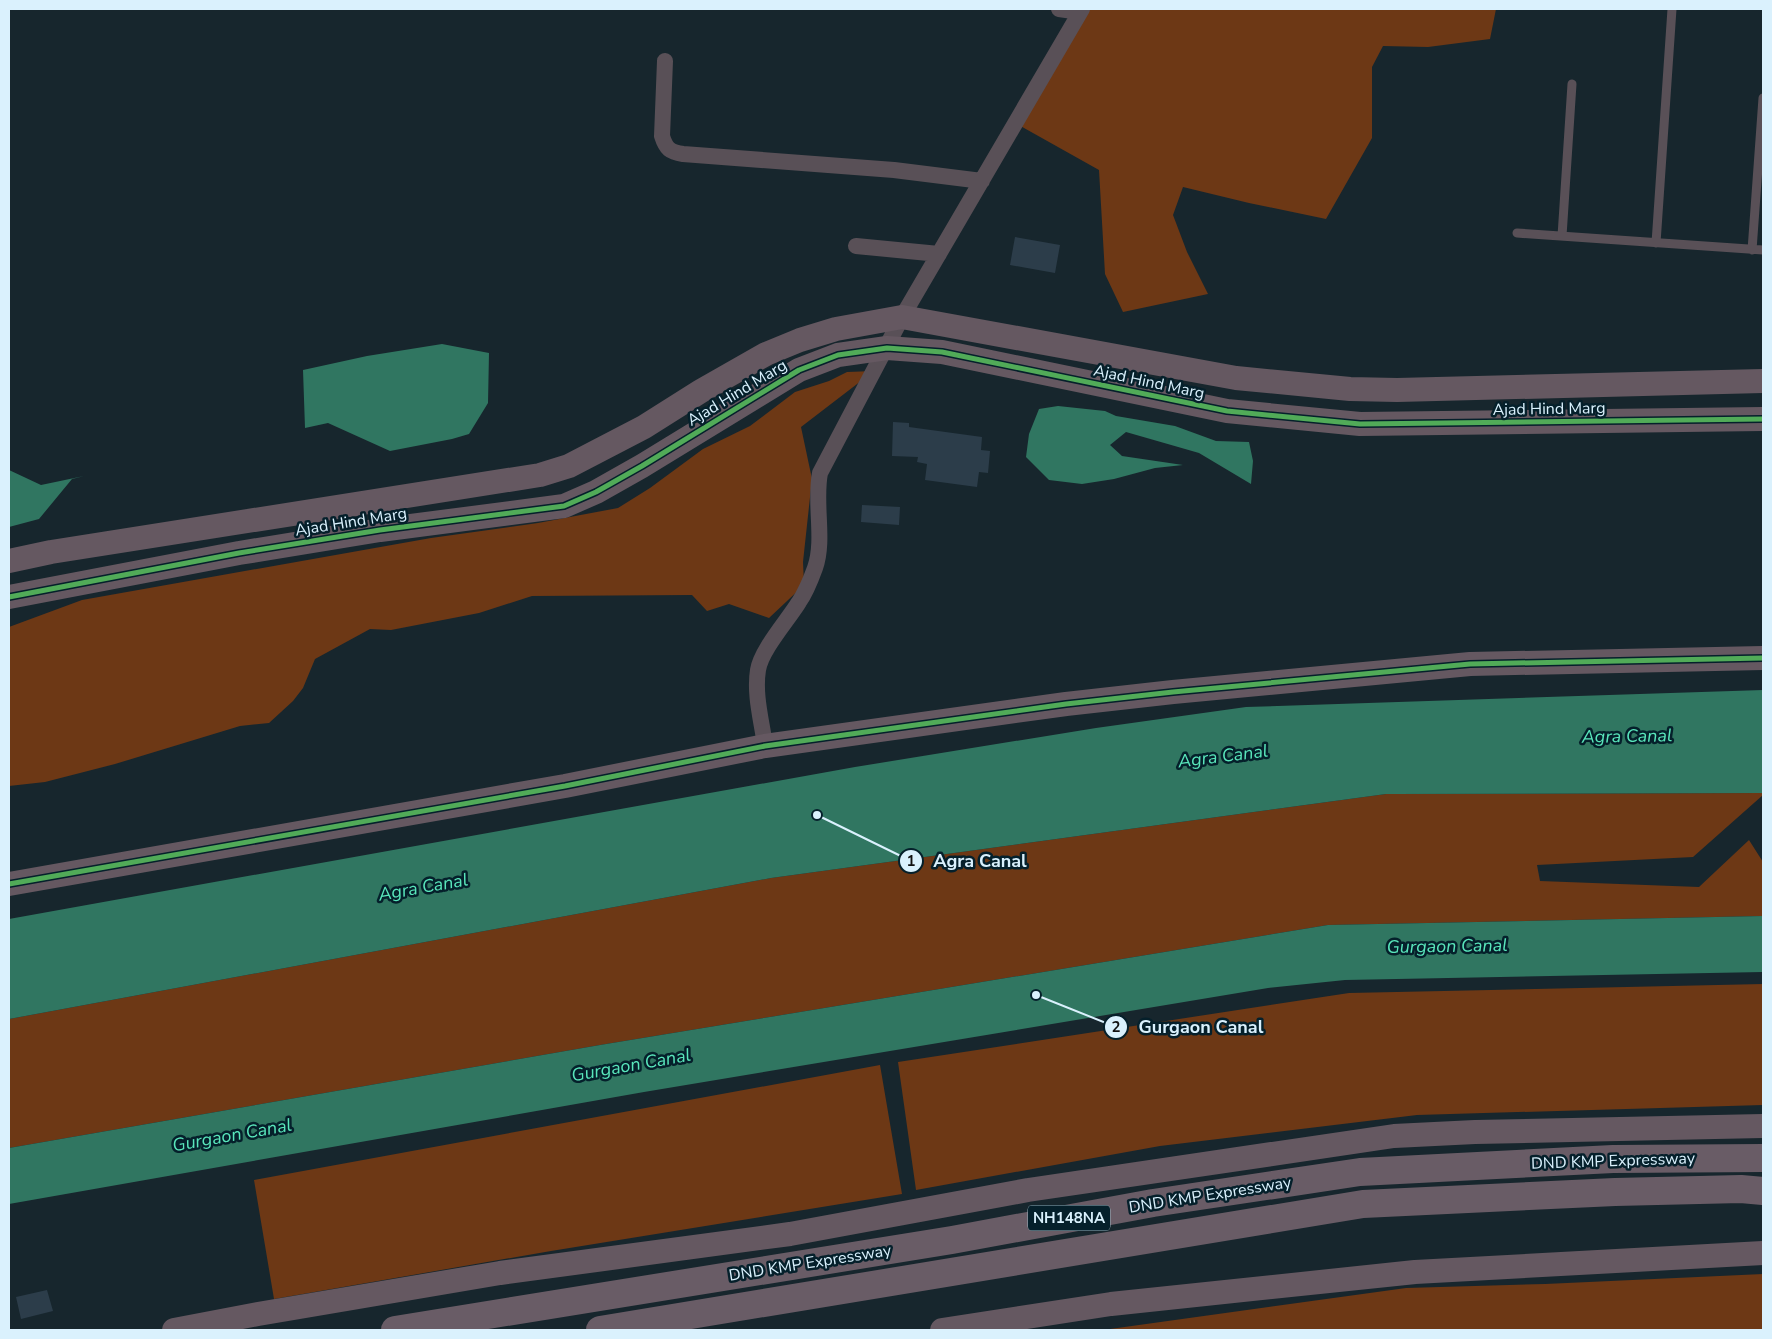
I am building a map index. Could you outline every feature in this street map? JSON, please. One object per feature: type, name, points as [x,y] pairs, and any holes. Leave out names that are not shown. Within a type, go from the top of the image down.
[{"type":"highway","name":"DND KMP Expressway","points":[[395,1330],[943,1241],[1153,1203],[1360,1172],[1614,1159],[1763,1158]]},
{"type":"highway","name":"DND KMP Expressway","points":[[600,1330],[1362,1204],[1615,1192],[1741,1189],[1763,1191]]},
{"type":"street","points":[[765,746],[757,687],[758,669],[763,656],[801,600],[815,567],[819,553],[817,487],[820,473],[902,317],[1081,10],[1059,9]]},
{"type":"street","points":[[665,61],[662,136],[665,146],[671,152],[894,170],[982,181]]},
{"type":"street","points":[[856,246],[939,254]]},
{"type":"street","points":[[9,561],[51,552],[540,475],[569,466],[636,431],[766,354],[800,340],[836,329],[902,317],[1236,378],[1350,389],[1397,390],[1763,381]]},
{"type":"street","name":"Ajad Hind Marg","points":[[9,598],[249,551],[380,530],[564,506],[596,492],[642,466],[799,370],[838,355],[887,348],[942,352],[1227,411],[1360,424],[1763,419]]},
{"type":"street","points":[[9,884],[565,786],[765,746],[1066,704],[1470,664],[1763,658]]},
{"type":"street","points":[[174,1330],[258,1314],[500,1274],[790,1234],[1028,1190],[1394,1136],[1476,1132],[1763,1126]]},
{"type":"street","points":[[942,1330],[1111,1304],[1415,1272],[1763,1254]]},
{"type":"lane","points":[[1656,243],[1672,9]]},
{"type":"lane","points":[[1562,236],[1572,84]]},
{"type":"lane","points":[[1752,250],[1763,98]]},
{"type":"lane","points":[[1517,233],[1763,250]]},
{"type":"shaded area","points":[[1087,9],[1496,9],[1490,39],[1428,47],[1383,46],[1372,67],[1372,138],[1326,219],[1183,187],[1173,215],[1187,252],[1208,294],[1123,312],[1105,274],[1099,170],[1015,123]]},
{"type":"shaded area","points":[[874,371],[801,427],[812,479],[803,562],[804,585],[769,618],[729,604],[707,611],[692,595],[532,596],[479,613],[391,630],[370,629],[315,659],[303,688],[293,701],[269,723],[240,726],[115,764],[45,782],[9,786],[9,627],[82,600],[431,538],[538,523],[618,508],[650,488],[703,449],[750,426],[795,392],[829,381],[847,372]]},
{"type":"shaded area","points":[[1763,793],[1693,857],[1537,865],[1540,881],[1699,887],[1749,840],[1763,862],[1763,916],[1328,925],[600,1045],[9,1148],[9,1019],[771,878],[1386,794]]},
{"type":"shaded area","points":[[1763,984],[1763,1105],[1417,1115],[1160,1146],[916,1190],[898,1062],[1349,993]]},
{"type":"shaded area","points":[[880,1065],[902,1194],[551,1251],[274,1299],[254,1180]]},
{"type":"shaded area","points":[[1763,1274],[1763,1330],[1103,1330],[1406,1288]]},
{"type":"water","points":[[442,344],[489,353],[488,403],[469,434],[390,451],[328,423],[305,428],[303,370],[367,356]]},
{"type":"water","points":[[1058,406],[1105,411],[1116,416],[1175,426],[1216,441],[1249,442],[1253,461],[1251,484],[1199,453],[1126,432],[1110,445],[1122,456],[1183,465],[1155,468],[1114,479],[1082,484],[1049,480],[1026,457],[1029,434],[1039,409]]},
{"type":"water","points":[[9,470],[41,485],[84,476],[72,479],[39,519],[9,527]]},
{"type":"water","points":[[1763,690],[1763,793],[1386,794],[771,878],[9,1019],[9,919],[855,767],[1096,728],[1246,707]]},
{"type":"water","points":[[1763,916],[1763,972],[1345,980],[1268,988],[644,1092],[9,1204],[9,1148],[600,1045],[1328,925]]},
{"type":"building","points":[[1015,237],[1060,245],[1055,273],[1010,265]]},
{"type":"building","points":[[893,422],[909,423],[909,427],[982,437],[981,450],[990,451],[988,473],[979,472],[977,487],[925,480],[927,464],[917,462],[918,457],[892,456]]},
{"type":"building","points":[[862,505],[900,507],[899,525],[861,522]]},
{"type":"building","points":[[47,1290],[53,1311],[21,1319],[16,1297]]},
{"type":"cycle path","points":[[9,597],[239,553],[380,530],[564,506],[596,492],[642,466],[799,370],[838,355],[887,348],[942,352],[1227,411],[1360,424],[1763,419]]},
{"type":"cycle path","points":[[9,884],[565,786],[765,746],[1066,704],[1470,664],[1763,658]]},
{"type":"place","name":"Agra Canal","points":[[817,815]]},
{"type":"place","name":"Gurgaon Canal","points":[[1036,995]]}]
